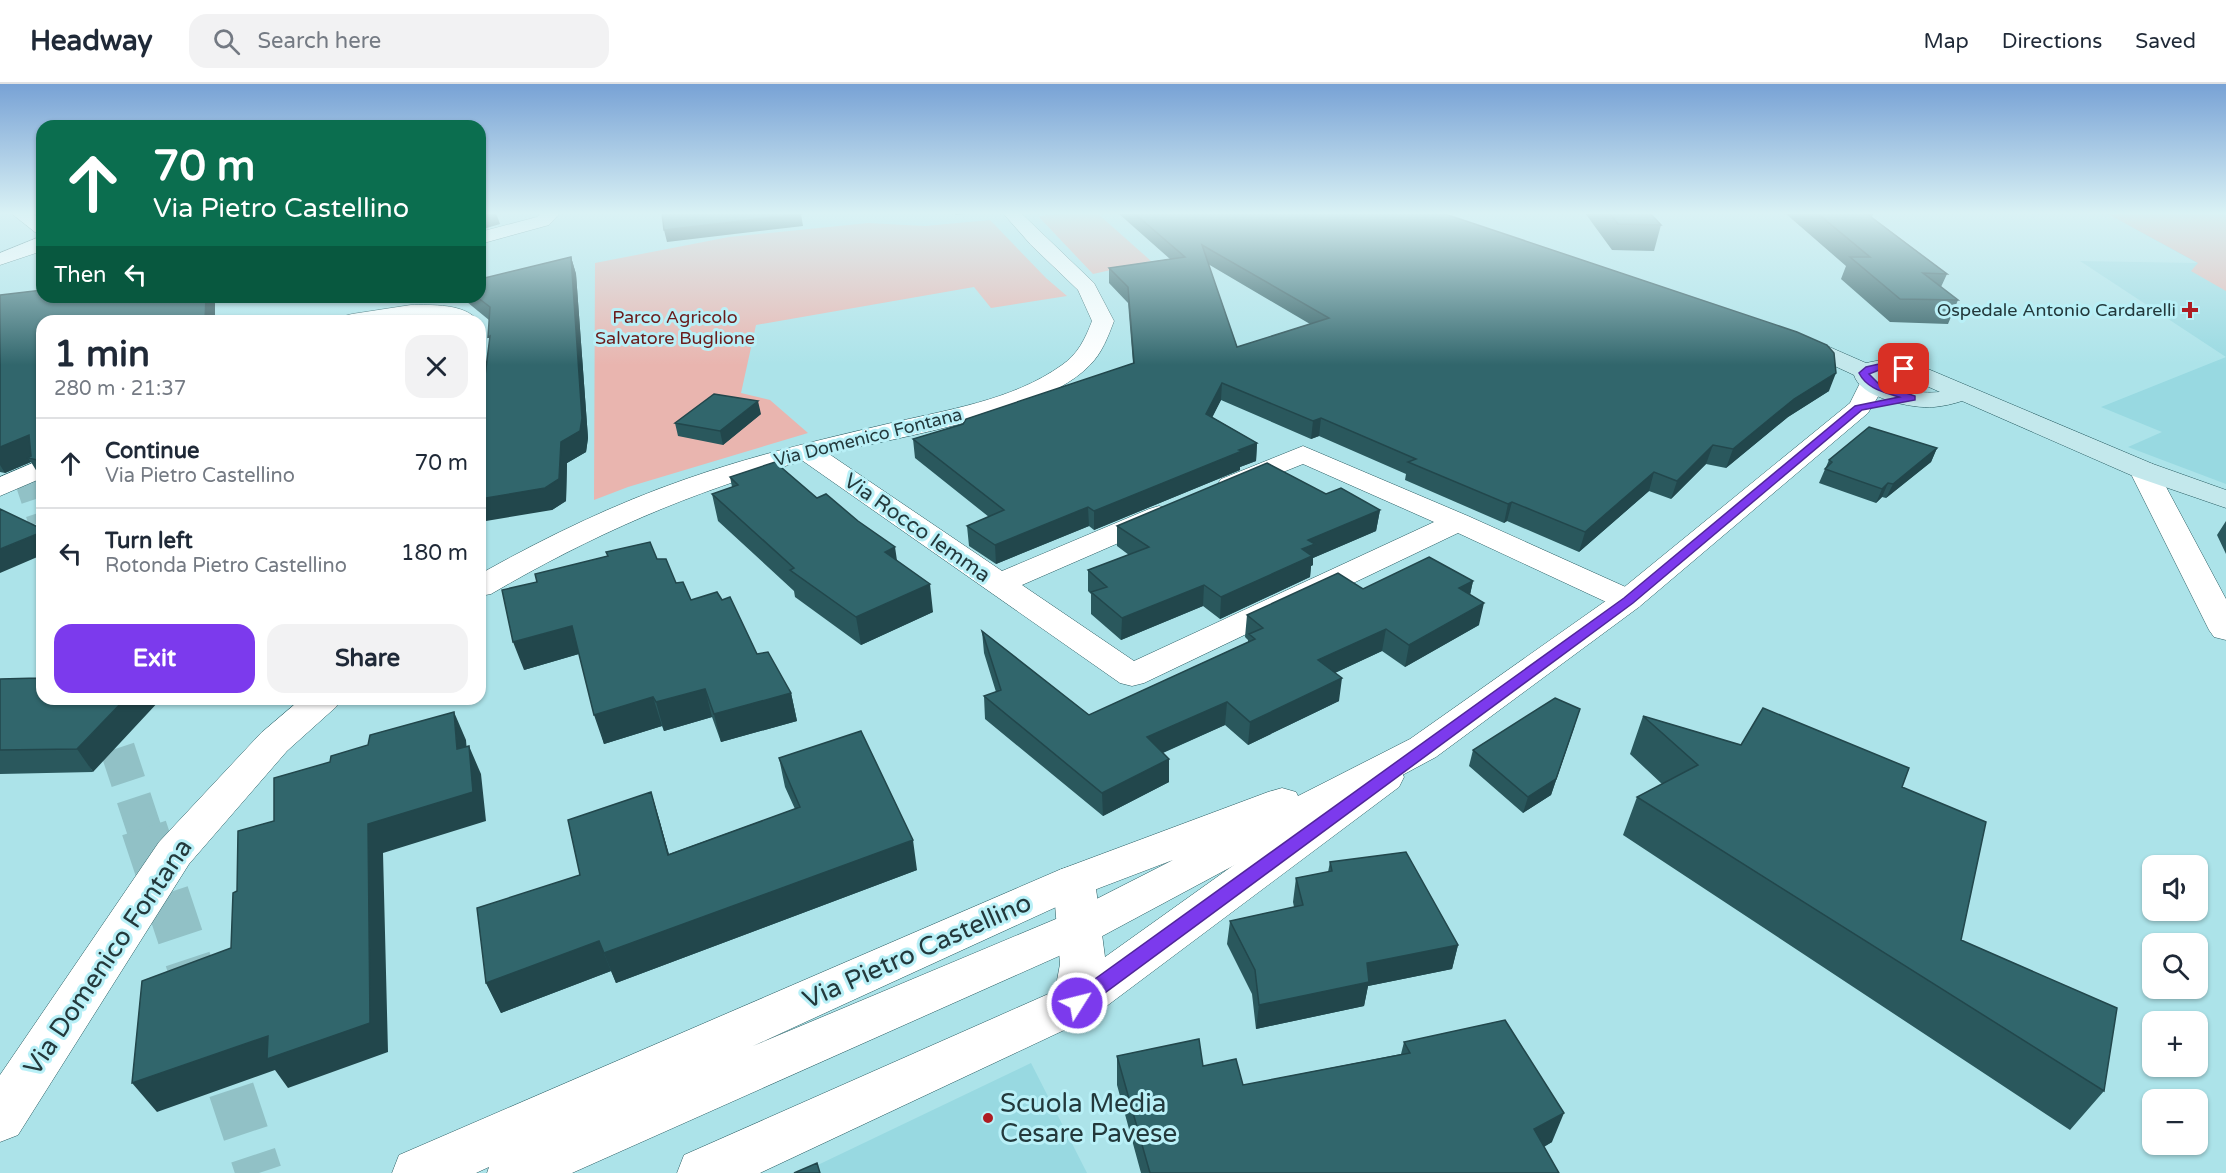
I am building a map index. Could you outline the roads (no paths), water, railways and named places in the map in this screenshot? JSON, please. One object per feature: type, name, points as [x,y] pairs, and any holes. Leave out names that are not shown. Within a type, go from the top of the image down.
[{"type":"main road","points":[[1778,333],[1827,352],[1865,387],[1879,367],[1904,369],[2143,470],[2226,500]]},
{"type":"main road","points":[[1912,398],[1934,400],[1952,391]]},
{"type":"street","name":"Via Domenico Fontana","points":[[486,583],[530,557],[627,512],[693,486],[808,452],[1008,401],[1045,385],[1080,362],[1096,340],[1103,321],[1087,287],[1062,264]]},
{"type":"street","points":[[381,315],[432,312],[459,315]]},
{"type":"street","name":"Via Pietro Castellino","points":[[513,1173],[1079,928],[1423,748],[1628,600],[1865,387],[1912,398]]},
{"type":"street","name":"Via Rocco Iemma","points":[[808,452],[1132,675],[1458,522]]},
{"type":"street","name":"Via Rocco Iemma","points":[[998,584],[1303,454],[1628,600]]},
{"type":"street","points":[[0,488],[36,470]]},
{"type":"street","points":[[2143,470],[2226,630]]},
{"type":"street","name":"Via Domenico Fontana","points":[[0,1118],[174,853],[274,742],[316,705]]},
{"type":"street","points":[[703,1173],[1077,1003],[1423,748]]},
{"type":"street","name":"Via Pietro Castellino","points":[[418,1173],[1074,881],[1423,748]]},
{"type":"street","points":[[1074,881],[1083,964],[1077,1003]]},
{"type":"tunnel","points":[[0,396],[36,504]]},
{"type":"tunnel","points":[[103,705],[144,829]]},
{"type":"tunnel","points":[[144,828],[259,1173]]},
{"type":"place","name":"Ospedale Antonio Cardarelli","points":[[2190,310]]},
{"type":"place","name":"Scuola Media Cesare Pavese","points":[[988,1118]]},
{"type":"park label","name":"Parco Agricolo Salvatore Buglione","points":[[675,327]]}]
